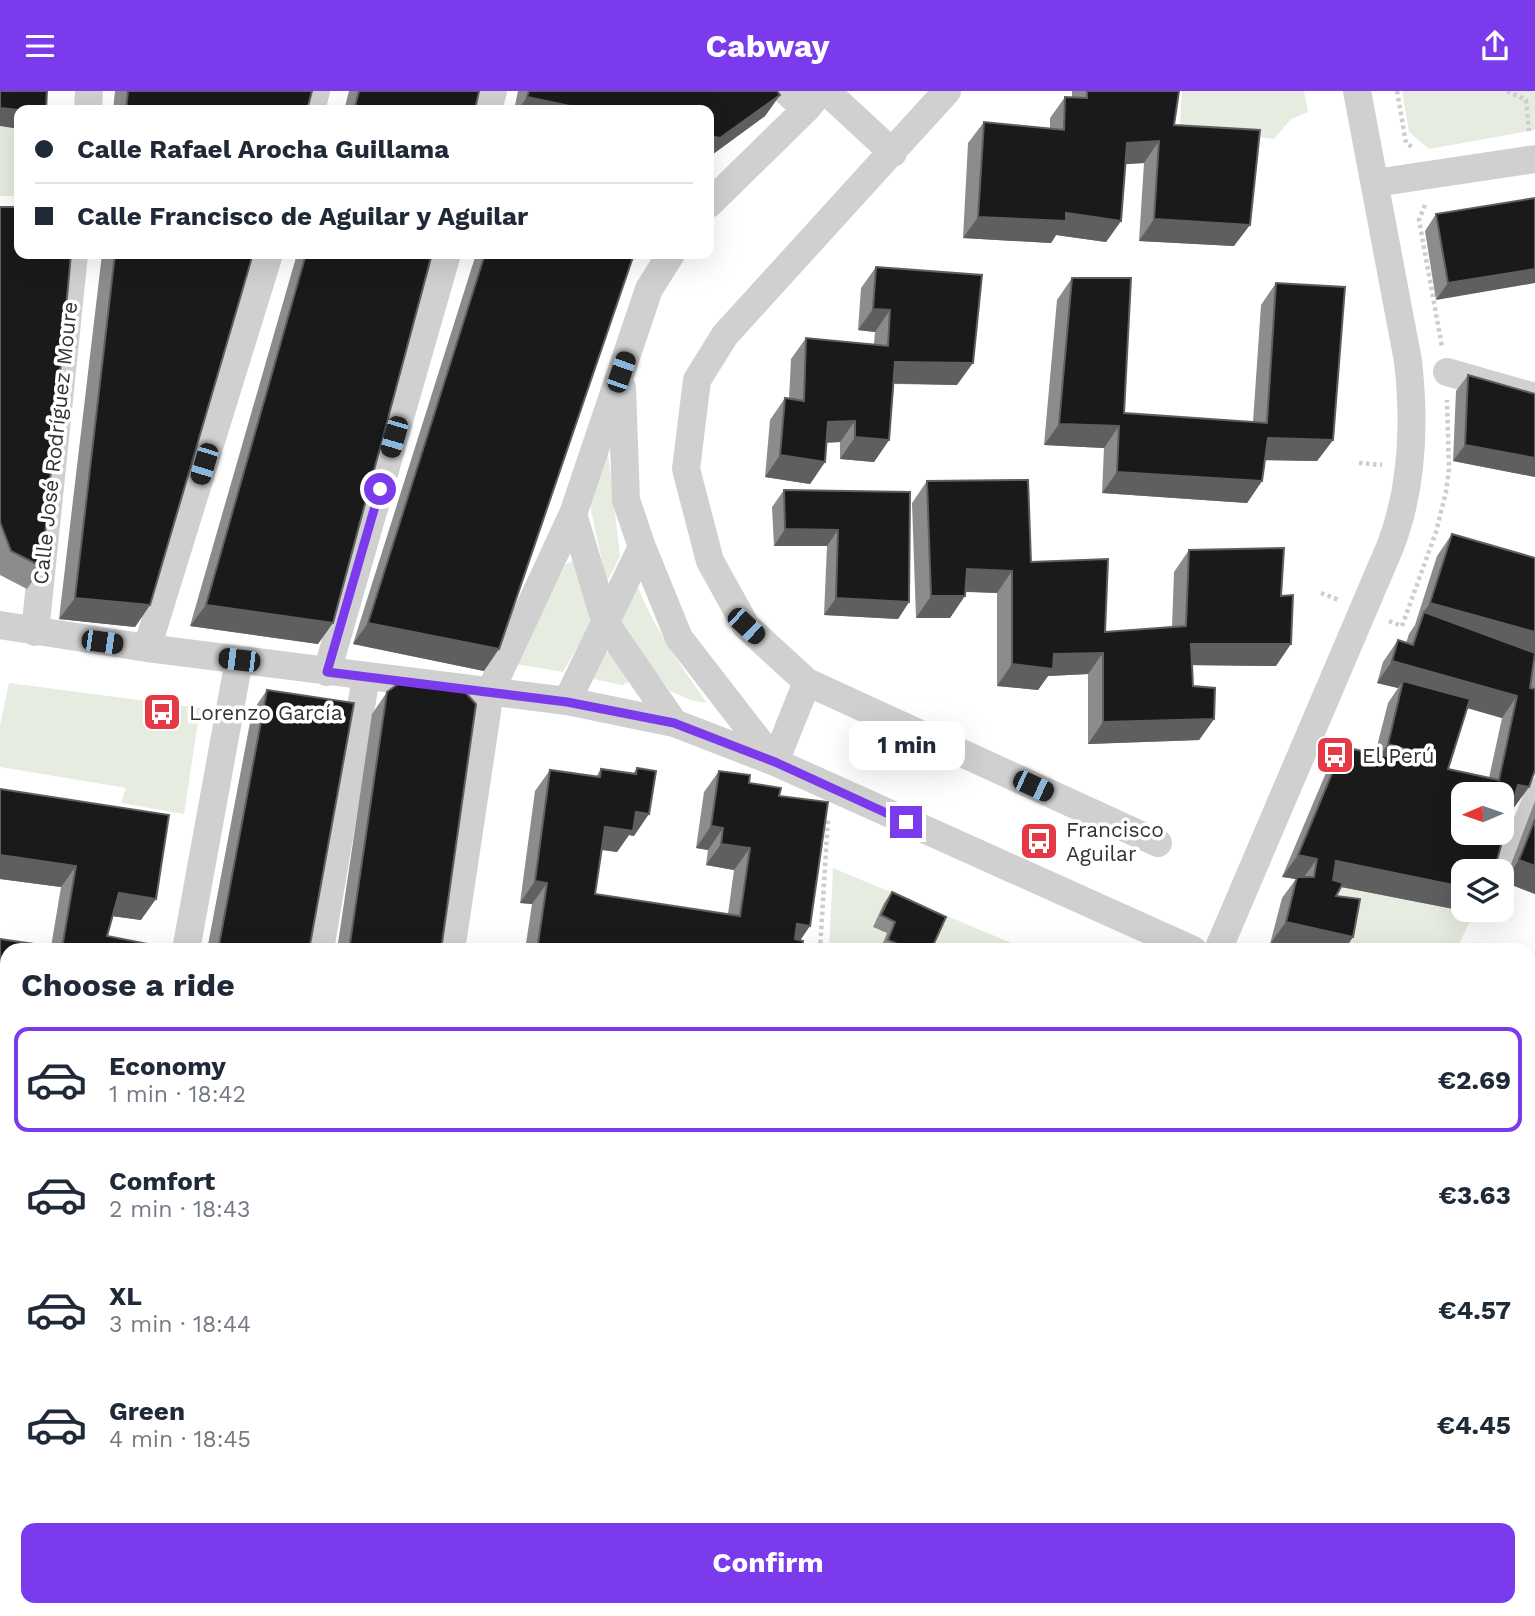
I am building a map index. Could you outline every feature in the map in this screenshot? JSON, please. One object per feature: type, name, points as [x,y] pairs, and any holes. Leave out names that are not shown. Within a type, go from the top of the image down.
[{"type":"street","points":[[947,91],[725,335],[697,380],[686,469],[710,561],[746,626],[807,682],[1158,843]]},
{"type":"street","points":[[1221,943],[1390,547],[1398,526],[1410,467],[1412,393],[1408,361],[1357,91]]},
{"type":"street","points":[[714,195],[810,96],[893,153]]},
{"type":"street","points":[[1375,183],[1534,159]]},
{"type":"street","name":"Calle José Rodríguez Moure","points":[[35,632],[73,259]]},
{"type":"street","points":[[147,648],[267,259]]},
{"type":"street","points":[[327,672],[446,259]]},
{"type":"street","points":[[452,943],[490,692],[573,514],[649,289],[668,259]]},
{"type":"street","points":[[621,372],[625,500],[642,547],[679,638],[775,762]]},
{"type":"street","points":[[1447,372],[1535,397]]},
{"type":"street","points":[[573,514],[606,624],[674,723]]},
{"type":"street","points":[[567,702],[642,547]]},
{"type":"street","points":[[0,625],[147,648],[567,702],[674,723],[775,762],[1177,943]]},
{"type":"street","points":[[187,943],[239,660]]},
{"type":"street","points":[[321,943],[366,677]]},
{"type":"street","points":[[775,762],[807,682]]},
{"type":"lane","points":[[1505,859],[1535,785]]},
{"type":"path","points":[[1507,91],[1526,100],[1534,159]]},
{"type":"path","points":[[820,943],[830,788]]},
{"type":"shaded area","points":[[1182,91],[1304,91],[1308,112],[1291,119],[1274,139],[1180,126]]},
{"type":"shaded area","points":[[1402,91],[1535,91],[1535,130],[1429,149],[1409,132]]},
{"type":"shaded area","points":[[0,126],[14,128],[14,196],[0,196]]},
{"type":"shaded area","points":[[608,453],[620,556],[608,580],[589,501]]},
{"type":"shaded area","points":[[573,561],[592,622],[563,672],[515,664],[566,564]]},
{"type":"shaded area","points":[[637,585],[677,660],[707,703],[690,700],[670,691],[620,624],[621,613]]},
{"type":"shaded area","points":[[610,651],[629,682],[622,685],[593,679],[604,654]]},
{"type":"shaded area","points":[[9,683],[200,708],[184,814],[121,803],[126,788],[0,767],[0,725]]},
{"type":"shaded area","points":[[833,868],[1011,943],[829,943]]},
{"type":"shaded area","points":[[1321,883],[1451,908],[1451,922],[1470,922],[1459,943],[1338,943]]},
{"type":"building","points":[[0,91],[47,91],[46,105],[14,105],[14,109],[0,108]]},
{"type":"building","points":[[128,91],[312,91],[308,105],[127,105]]},
{"type":"building","points":[[359,91],[479,91],[476,105],[355,105]]},
{"type":"building","points":[[529,91],[777,91],[780,95],[720,138],[714,137],[714,105],[565,105],[527,97]]},
{"type":"building","points":[[1087,91],[1179,91],[1174,125],[1260,130],[1250,225],[1154,219],[1159,141],[1127,143],[1121,221],[1066,213],[1066,221],[978,217],[984,122],[1064,130],[1065,97],[1087,98]]},
{"type":"building","points":[[1535,198],[1535,269],[1448,283],[1436,214]]},
{"type":"building","points":[[0,207],[14,207],[14,259],[71,259],[42,567],[11,551],[0,522]]},
{"type":"building","points":[[114,259],[252,259],[150,605],[75,598]]},
{"type":"building","points":[[305,259],[431,259],[333,623],[206,605]]},
{"type":"building","points":[[483,259],[632,259],[499,649],[368,623]]},
{"type":"building","points":[[876,267],[982,275],[973,363],[895,362],[889,440],[855,437],[855,421],[828,422],[825,462],[780,455],[785,398],[804,401],[806,338],[888,346],[890,310],[873,309]]},
{"type":"building","points":[[1072,278],[1131,278],[1124,413],[1267,423],[1276,283],[1345,287],[1333,440],[1268,438],[1262,481],[1117,472],[1119,426],[1059,424]]},
{"type":"building","points":[[1468,375],[1535,394],[1535,458],[1465,445]]},
{"type":"building","points":[[1028,480],[1031,562],[1108,559],[1105,632],[1186,626],[1189,550],[1284,548],[1281,596],[1293,595],[1291,644],[1191,644],[1193,686],[1215,688],[1214,719],[1103,722],[1103,653],[1054,654],[1053,669],[1012,664],[1012,571],[967,569],[965,596],[931,596],[927,481]]},
{"type":"building","points":[[784,490],[910,492],[909,602],[836,598],[838,530],[785,529]]},
{"type":"building","points":[[1452,534],[1535,558],[1535,632],[1430,603]]},
{"type":"building","points":[[1424,612],[1535,653],[1530,688],[1535,689],[1535,770],[1529,787],[1518,785],[1514,799],[1514,782],[1451,782],[1451,845],[1501,845],[1497,859],[1451,859],[1451,885],[1336,861],[1333,880],[1343,883],[1336,896],[1360,899],[1353,937],[1286,922],[1297,877],[1314,877],[1317,859],[1298,855],[1343,747],[1429,765],[1432,757],[1388,744],[1403,681],[1470,699],[1448,769],[1499,780],[1517,696],[1392,661],[1398,640],[1413,645]]},
{"type":"building","points":[[399,683],[465,692],[476,704],[442,943],[350,943],[387,692]]},
{"type":"building","points":[[267,690],[354,703],[310,943],[219,943]]},
{"type":"building","points":[[637,768],[656,771],[649,814],[636,812],[633,831],[605,827],[595,894],[740,916],[750,848],[721,844],[723,828],[711,826],[719,771],[750,775],[749,783],[781,788],[779,796],[828,802],[810,926],[797,924],[795,939],[803,943],[538,943],[547,883],[535,881],[550,770],[600,777],[601,769],[636,774]]},
{"type":"building","points":[[0,789],[169,815],[156,899],[119,893],[107,936],[143,943],[63,943],[76,866],[0,855]]},
{"type":"building","points":[[1535,819],[1535,866],[1519,860]]},
{"type":"building","points":[[892,892],[946,917],[934,943],[895,943],[888,940],[895,922],[881,915]]},
{"type":"building","points":[[0,939],[28,943],[0,943]]},
{"type":"place","name":"Lorenzo García","points":[[162,712]]},
{"type":"place","name":"El Perú","points":[[1335,755]]},
{"type":"place","name":"Francisco Aguilar","points":[[1039,841]]},
{"type":"route","points":[[380,489],[327,672],[567,702],[674,723],[775,762],[906,822]]}]
